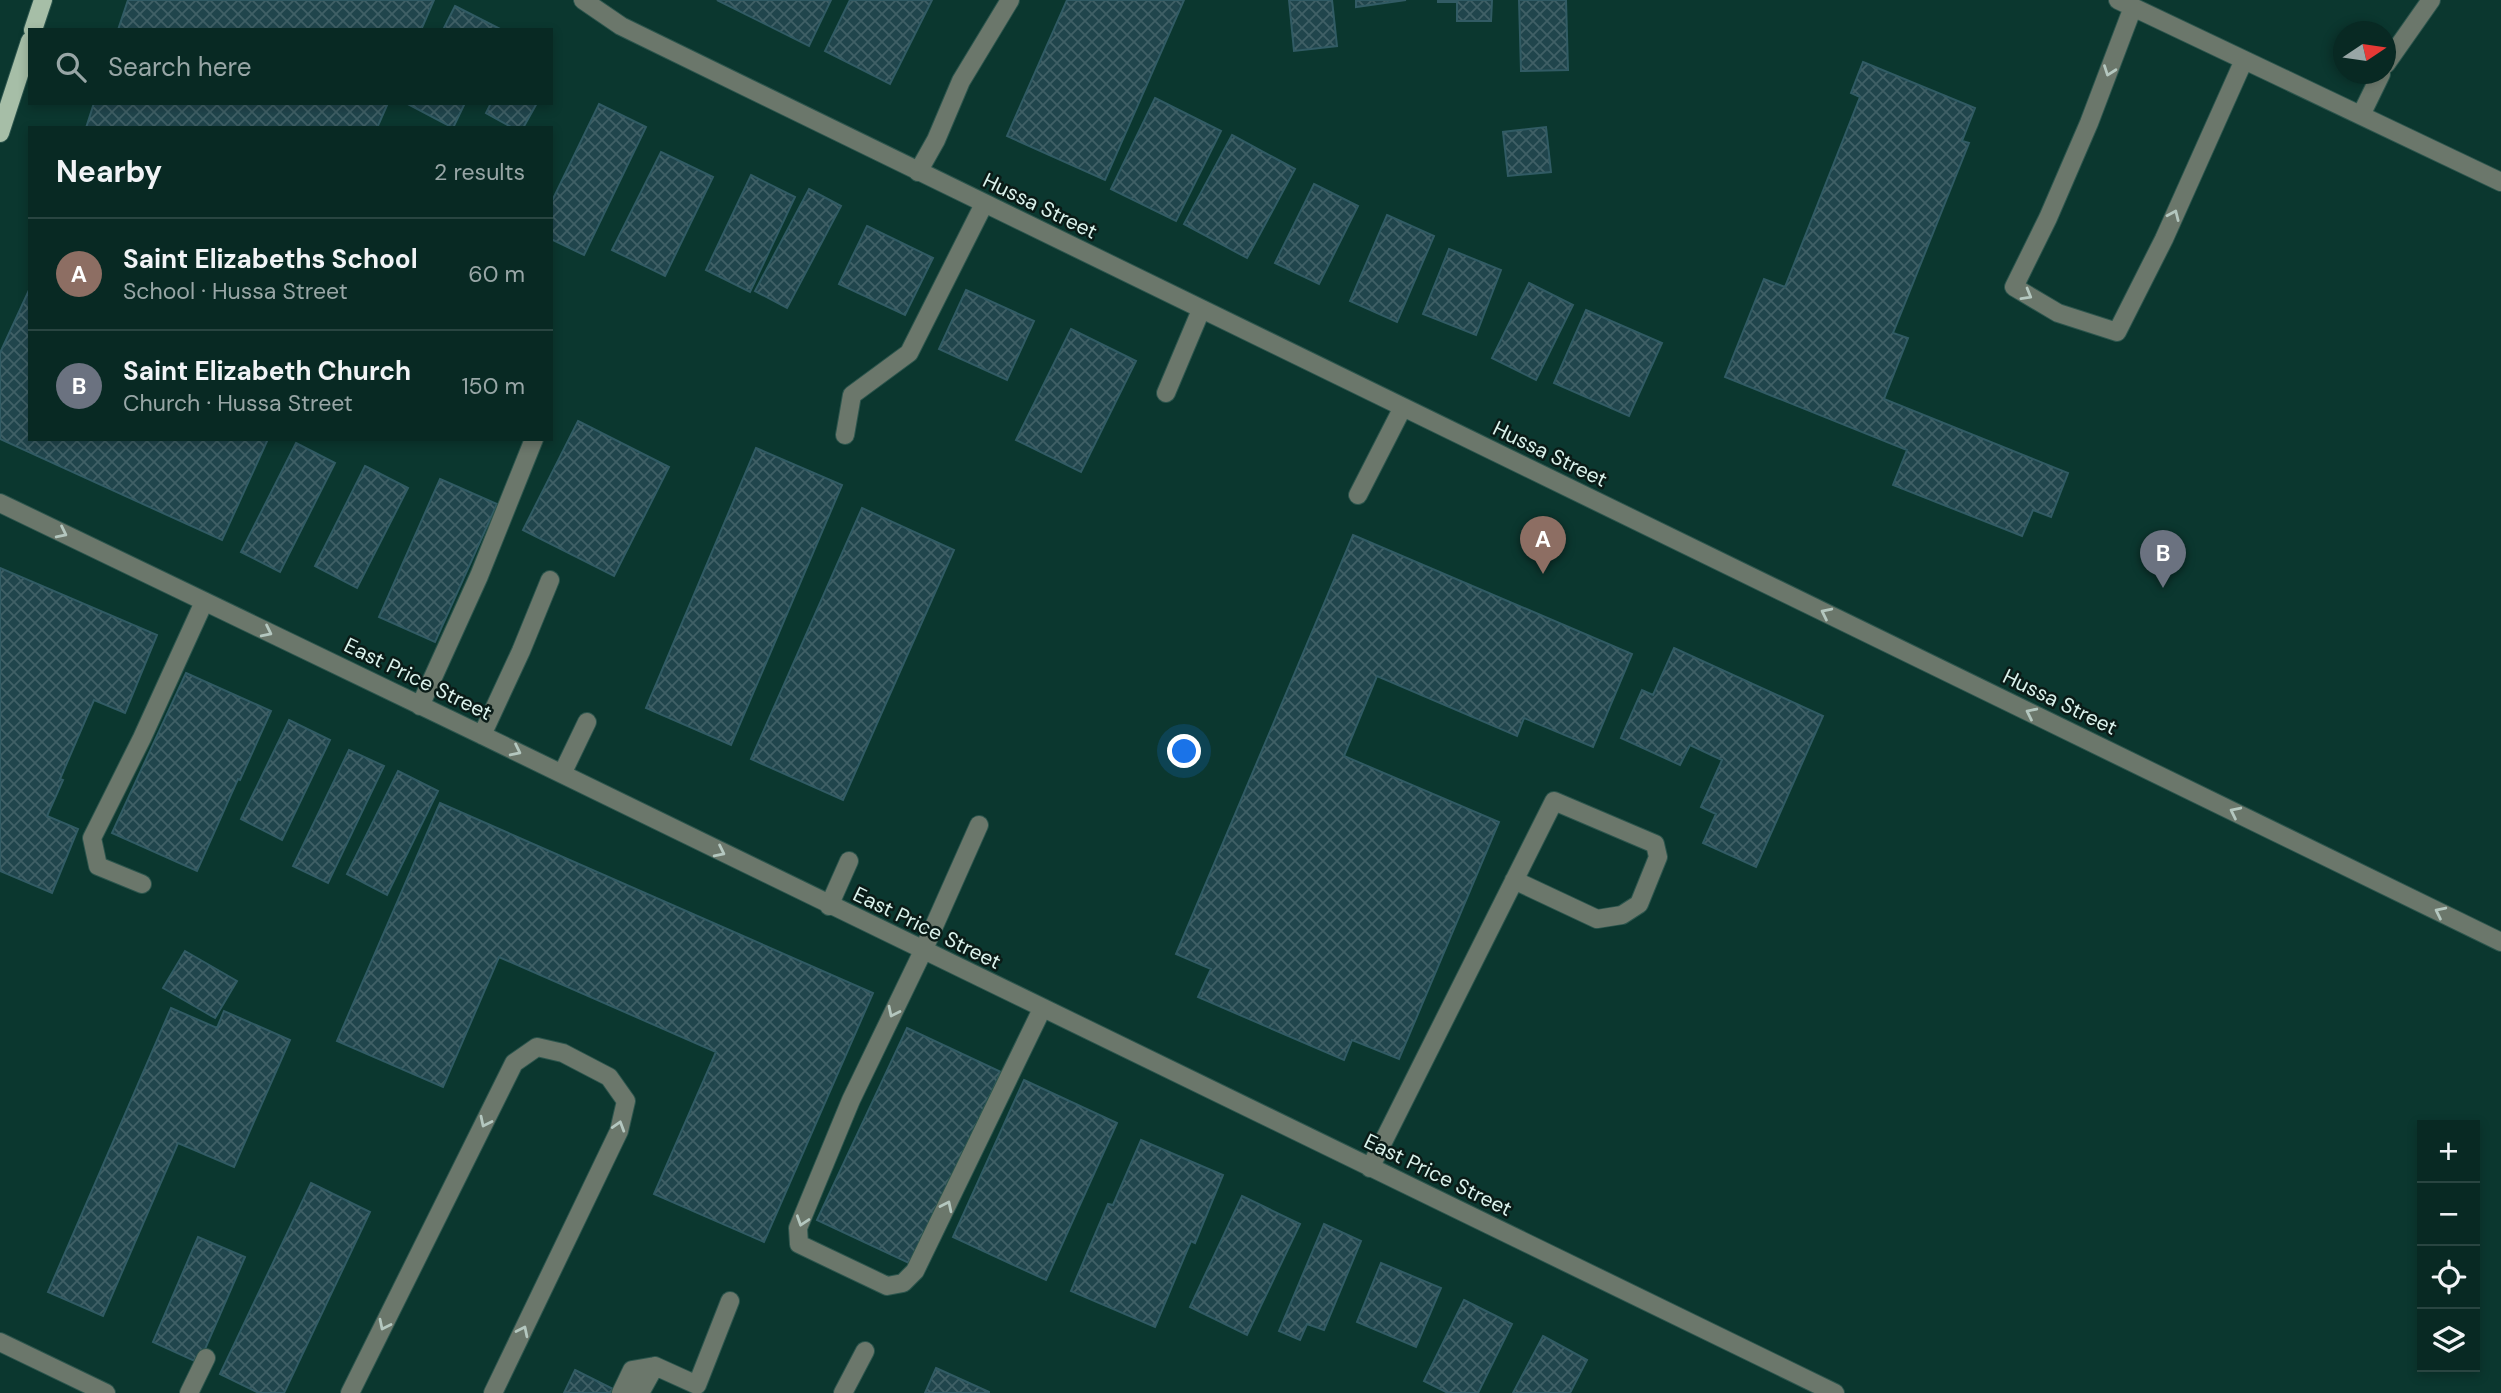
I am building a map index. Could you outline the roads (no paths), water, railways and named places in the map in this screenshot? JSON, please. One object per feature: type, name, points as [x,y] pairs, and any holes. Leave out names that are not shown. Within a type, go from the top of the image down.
[{"type":"main road","points":[[34,28],[43,0]]},
{"type":"main road","points":[[0,133],[28,47]]},
{"type":"street","name":"Hussa Street","points":[[583,0],[621,26],[918,172],[2501,942]]},
{"type":"street","points":[[607,0],[621,26]]},
{"type":"street","points":[[918,172],[936,140],[961,81],[1010,0]]},
{"type":"street","points":[[2396,49],[2431,0]]},
{"type":"street","points":[[2244,60],[2164,239],[2117,332],[2058,313],[2014,288],[2089,123],[2126,3],[2501,182]]},
{"type":"street","points":[[2361,115],[2376,84]]},
{"type":"street","points":[[845,435],[852,395],[909,353],[984,204]]},
{"type":"street","points":[[1166,393],[1201,310]]},
{"type":"street","points":[[1358,495],[1403,407]]},
{"type":"street","points":[[420,706],[479,576],[533,441]]},
{"type":"street","name":"East Price Street","points":[[0,503],[1835,1393]]},
{"type":"street","points":[[482,735],[550,580]]},
{"type":"street","points":[[142,884],[98,866],[92,838],[142,738],[204,601]]},
{"type":"street","points":[[562,774],[587,722]]},
{"type":"street","points":[[1370,1168],[1514,880],[1554,801],[1656,844],[1658,857],[1639,904],[1622,915],[1597,919],[1514,880]]},
{"type":"street","points":[[979,825],[923,951],[851,1100],[798,1228],[799,1244],[887,1286],[903,1283],[915,1271],[1042,1009]]},
{"type":"street","points":[[829,906],[849,862]]},
{"type":"street","points":[[350,1393],[514,1063],[537,1047],[563,1053],[609,1077],[626,1101],[619,1131],[493,1393]]},
{"type":"street","points":[[621,1393],[632,1370],[655,1366],[697,1385],[730,1301]]},
{"type":"street","points":[[0,1342],[103,1392]]},
{"type":"street","points":[[842,1393],[865,1351]]},
{"type":"street","points":[[188,1393],[206,1359]]},
{"type":"street","points":[[640,1393],[655,1366]]},
{"type":"place","name":"Saint Elizabeths School","points":[[1543,574]]},
{"type":"place","name":"Saint Elizabeth Church","points":[[2163,588]]}]
